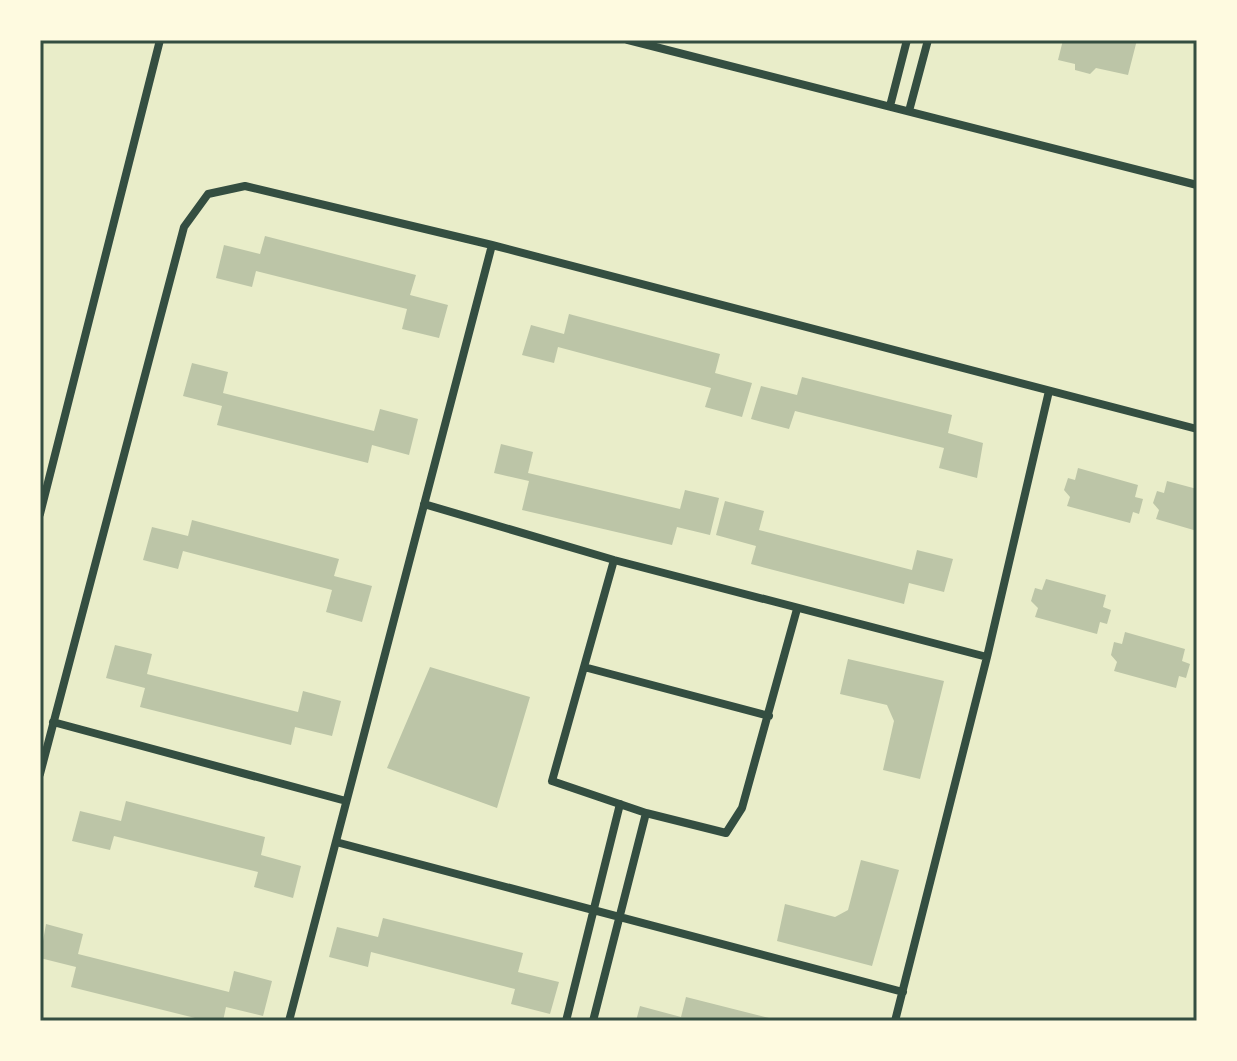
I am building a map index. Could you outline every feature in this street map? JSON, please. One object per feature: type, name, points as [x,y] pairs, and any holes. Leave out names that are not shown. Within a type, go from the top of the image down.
[{"type":"street","points":[[40,514],[160,40]]},
{"type":"street","points":[[628,40],[1197,185]]},
{"type":"street","points":[[890,106],[907,40]]},
{"type":"street","points":[[909,111],[928,40]]},
{"type":"street","points":[[40,774],[184,227],[208,194],[245,186],[492,245],[1197,429]]},
{"type":"street","points":[[289,1021],[492,245]]},
{"type":"street","points":[[895,1021],[987,657],[1049,391]]},
{"type":"street","points":[[424,504],[614,560],[987,657]]},
{"type":"street","points":[[614,560],[552,781],[646,813],[726,833],[742,808],[797,609]]},
{"type":"street","points":[[584,667],[769,716]]},
{"type":"street","points":[[53,722],[346,801]]},
{"type":"street","points":[[566,1021],[620,804]]},
{"type":"street","points":[[593,1021],[646,813]]},
{"type":"street","points":[[336,842],[903,992]]},
{"type":"building","points":[[1063,40],[1137,40],[1128,75],[1096,68],[1090,74],[1075,70],[1075,64],[1058,60]]},
{"type":"building","points":[[265,236],[416,275],[410,295],[448,305],[439,338],[402,329],[407,309],[256,271],[252,287],[216,278],[224,245],[260,254]]},
{"type":"building","points":[[569,314],[720,354],[715,373],[752,383],[742,417],[705,407],[711,388],[558,347],[554,363],[522,355],[531,325],[564,334]]},
{"type":"building","points":[[192,363],[228,372],[223,393],[374,431],[380,409],[418,419],[409,455],[372,445],[368,463],[217,425],[222,406],[183,396]]},
{"type":"building","points":[[802,377],[952,415],[948,433],[983,443],[977,478],[939,468],[944,448],[795,411],[789,429],[751,419],[761,386],[797,395]]},
{"type":"building","points":[[501,444],[533,452],[528,473],[680,509],[685,490],[719,498],[710,535],[677,527],[672,545],[522,510],[529,481],[494,473]]},
{"type":"building","points":[[1078,468],[1138,485],[1135,497],[1143,499],[1139,514],[1133,512],[1130,523],[1067,506],[1070,497],[1064,490],[1068,478],[1075,480]]},
{"type":"building","points":[[1167,481],[1197,489],[1197,531],[1156,519],[1159,510],[1153,503],[1157,491],[1164,493]]},
{"type":"building","points":[[725,501],[764,511],[759,530],[912,570],[917,550],[953,559],[944,592],[909,583],[904,604],[751,564],[756,546],[716,535]]},
{"type":"building","points":[[192,520],[339,559],[334,576],[372,586],[362,622],[326,612],[332,590],[183,551],[178,569],[143,560],[152,527],[188,536]]},
{"type":"building","points":[[1046,579],[1106,595],[1103,607],[1111,610],[1107,624],[1100,622],[1097,634],[1035,617],[1038,608],[1031,601],[1035,588],[1042,590]]},
{"type":"building","points":[[1125,632],[1185,649],[1182,661],[1190,664],[1186,678],[1179,676],[1176,688],[1114,671],[1117,662],[1111,655],[1114,642],[1122,644]]},
{"type":"building","points":[[115,645],[152,654],[147,674],[298,712],[303,691],[341,701],[332,736],[295,727],[291,745],[140,707],[145,688],[106,678]]},
{"type":"building","points":[[848,659],[944,681],[920,779],[883,770],[894,721],[887,705],[840,694]]},
{"type":"building","points":[[430,667],[530,697],[497,808],[387,768]]},
{"type":"building","points":[[126,801],[265,837],[261,855],[301,866],[293,898],[254,887],[258,872],[114,836],[110,850],[72,841],[80,811],[121,821]]},
{"type":"building","points":[[861,860],[899,870],[872,966],[777,941],[785,904],[835,917],[848,910]]},
{"type":"building","points":[[383,918],[523,953],[518,972],[559,982],[550,1014],[511,1004],[515,989],[371,952],[368,967],[329,957],[337,927],[378,937]]},
{"type":"building","points":[[46,924],[83,934],[78,954],[229,992],[234,971],[272,981],[263,1016],[226,1007],[223,1021],[207,1021],[71,987],[76,967],[40,958]]},
{"type":"building","points":[[686,997],[777,1021],[636,1021],[640,1006],[681,1017]]}]
